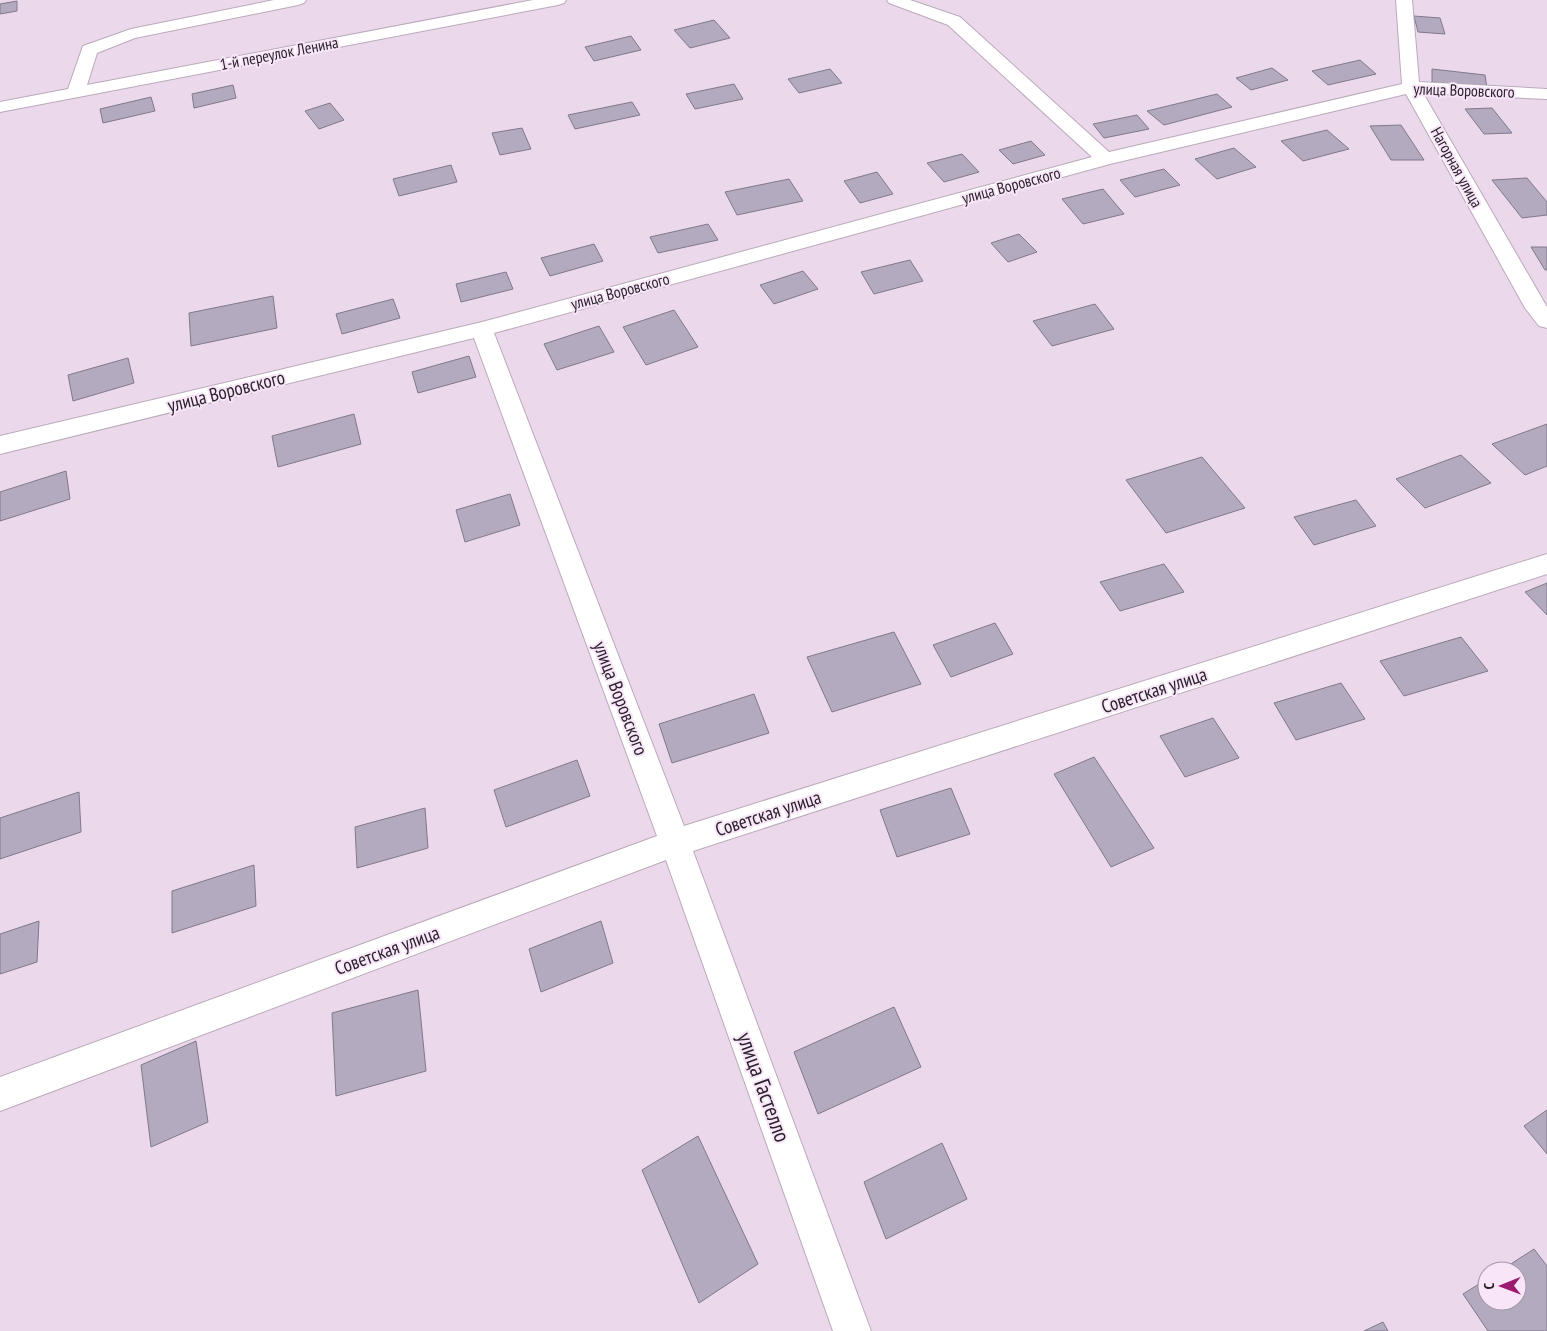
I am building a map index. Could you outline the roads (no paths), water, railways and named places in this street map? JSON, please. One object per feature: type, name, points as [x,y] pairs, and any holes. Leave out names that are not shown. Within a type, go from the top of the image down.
[{"type":"street","points":[[76,92],[89,50],[131,34],[298,0]]},
{"type":"street","name":"1-й переулок Ленина","points":[[0,107],[558,0]]},
{"type":"street","points":[[895,0],[954,21],[1106,159]]},
{"type":"street","name":"Нагорная улица","points":[[1404,0],[1412,87],[1536,308],[1547,321]]},
{"type":"street","name":"улица Воровского","points":[[0,446],[482,329],[1106,159],[1412,87],[1547,94]]},
{"type":"street","name":"улица Воровского","points":[[482,329],[675,843]]},
{"type":"street","name":"Советская улица","points":[[0,1094],[675,843],[1547,564]]},
{"type":"street","name":"улица Гастелло","points":[[675,843],[852,1331]]}]
